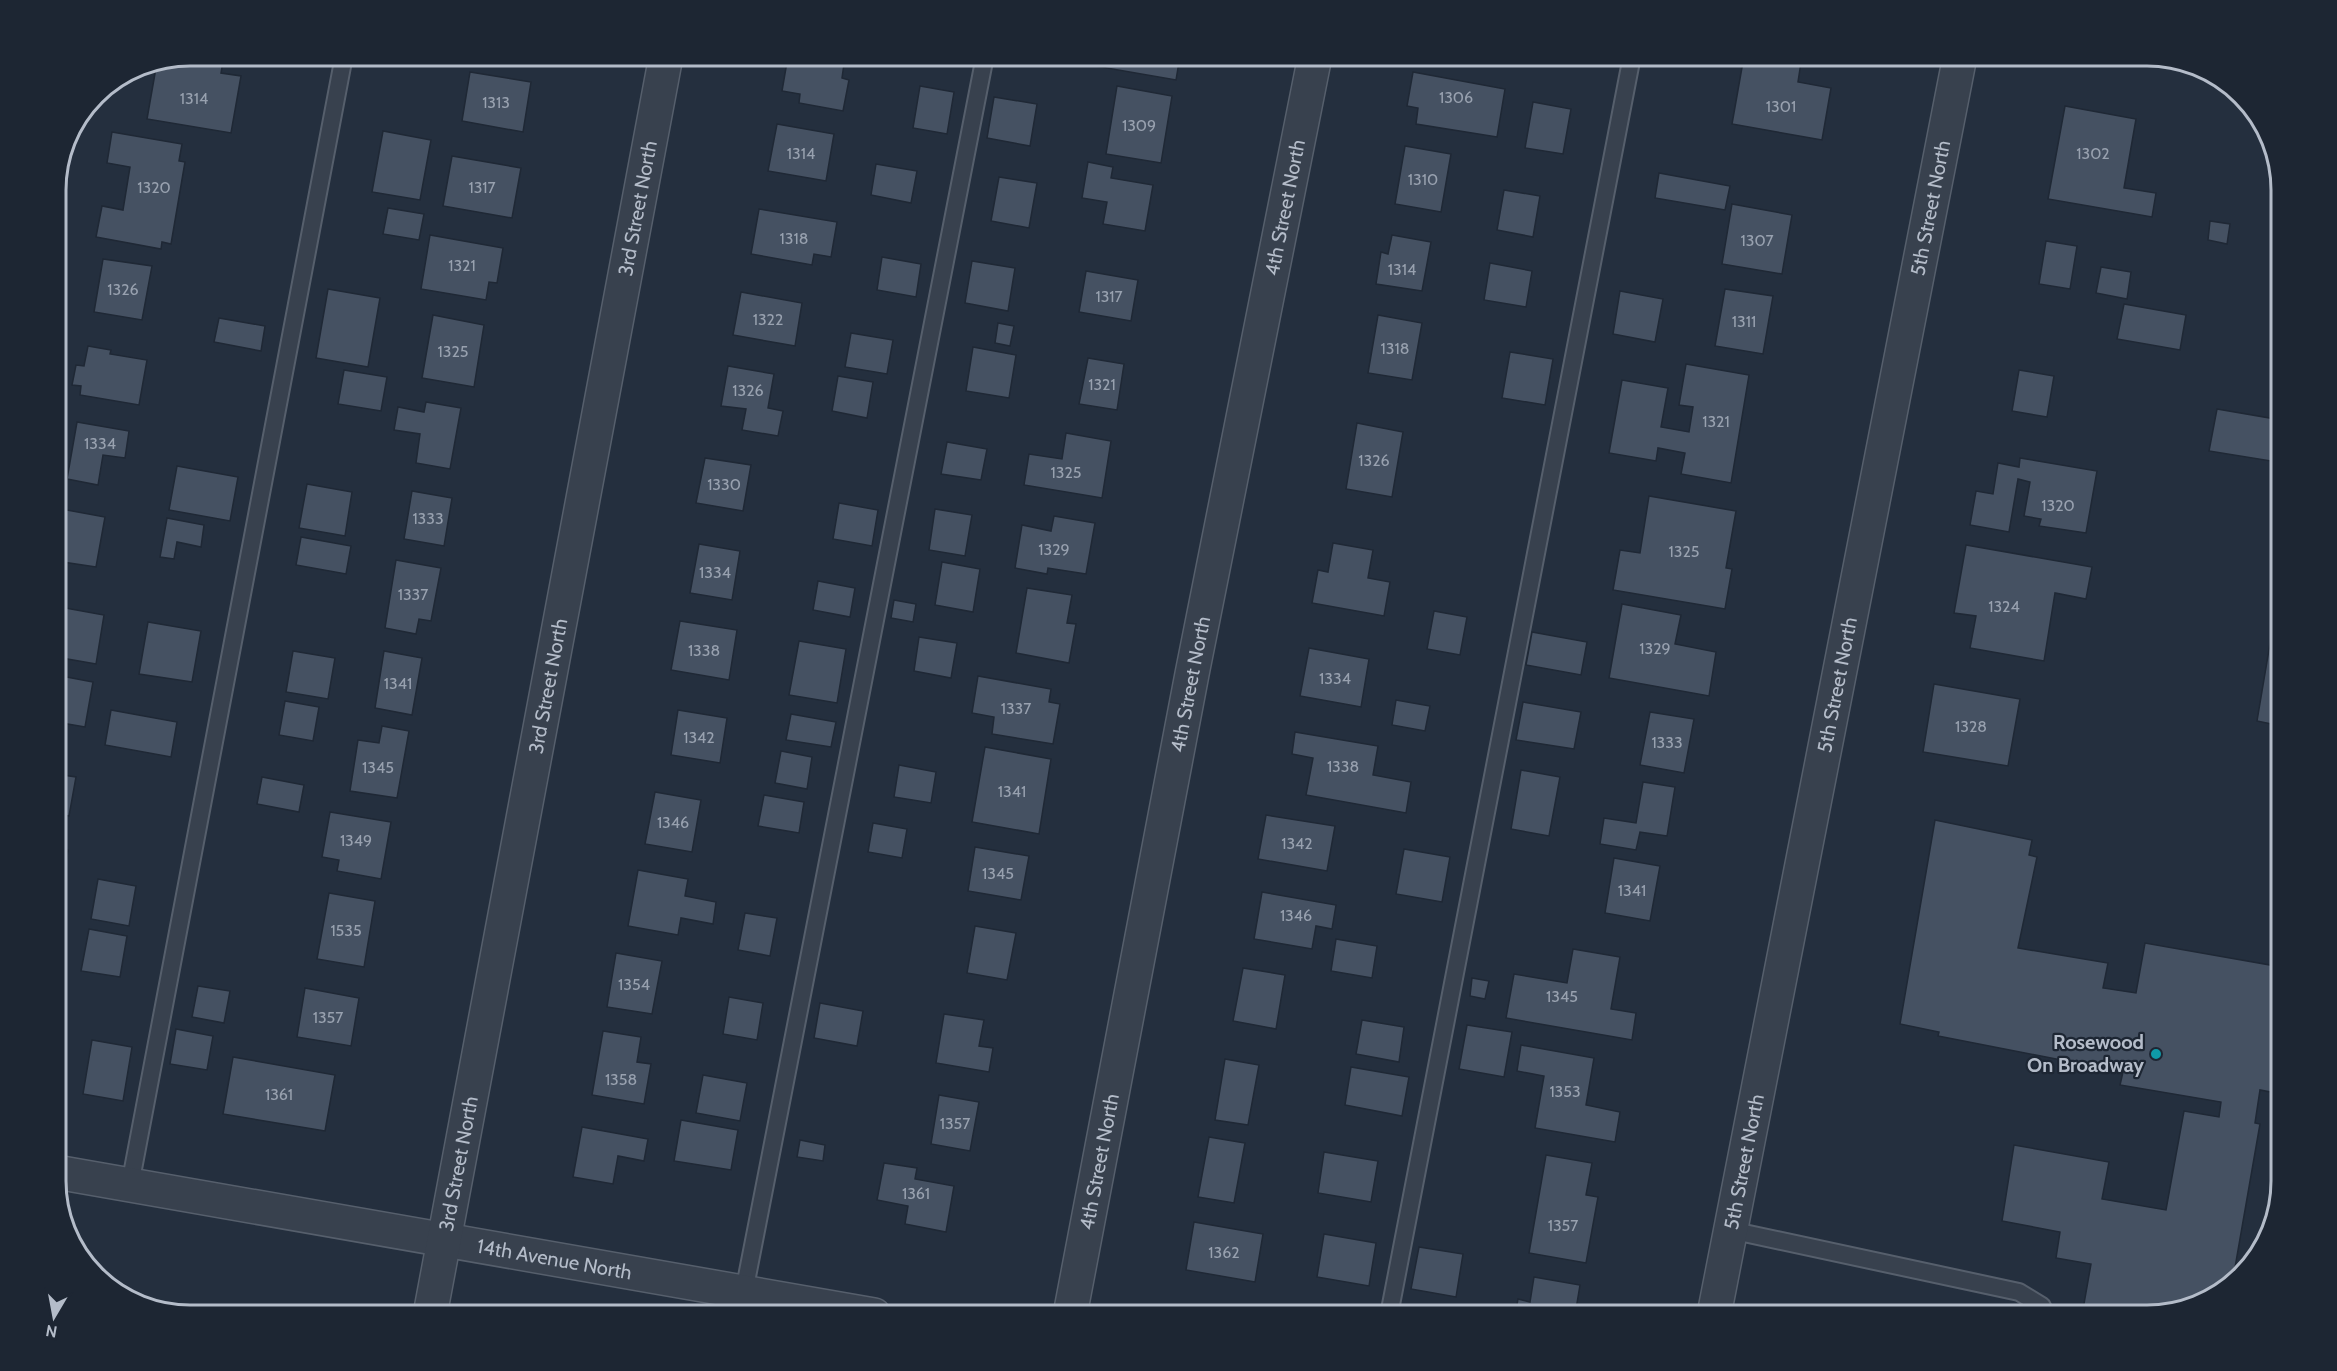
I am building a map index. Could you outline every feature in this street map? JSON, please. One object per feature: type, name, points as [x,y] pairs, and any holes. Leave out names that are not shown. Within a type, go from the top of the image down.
[{"type":"street","name":"3rd Street North","points":[[432,1305],[664,66]]},
{"type":"street","name":"4th Street North","points":[[1072,1305],[1192,674],[1313,66]]},
{"type":"street","name":"5th Street North","points":[[1716,1305],[1958,66]]},
{"type":"street","name":"14th Avenue North","points":[[66,1174],[814,1305]]},
{"type":"lane","points":[[130,1185],[342,66]]},
{"type":"lane","points":[[744,1292],[983,66]]},
{"type":"lane","points":[[1391,1305],[1630,66]]},
{"type":"lane","points":[[1730,1230],[2019,1292],[2040,1305]]},
{"type":"building","points":[[222,66],[221,73],[241,76],[231,133],[147,119],[155,71],[174,67]]},
{"type":"building","points":[[786,66],[844,66],[842,78],[849,80],[843,111],[799,103],[800,94],[782,91]]},
{"type":"building","points":[[1095,66],[1178,66],[1176,80]]},
{"type":"building","points":[[1742,66],[1800,66],[1798,82],[1831,88],[1822,140],[1732,124]]},
{"type":"building","points":[[470,72],[531,82],[523,132],[462,121]]},
{"type":"building","points":[[1413,72],[1505,89],[1497,137],[1416,124],[1418,108],[1407,106]]},
{"type":"building","points":[[920,86],[954,92],[947,134],[913,128]]},
{"type":"building","points":[[1117,86],[1172,96],[1161,163],[1106,154]]},
{"type":"building","points":[[994,97],[1037,104],[1030,146],[987,138]]},
{"type":"building","points":[[1533,102],[1571,109],[1563,154],[1525,148]]},
{"type":"building","points":[[2065,106],[2136,119],[2124,188],[2156,193],[2152,217],[2048,199]]},
{"type":"building","points":[[777,124],[834,134],[826,181],[768,171]]},
{"type":"building","points":[[383,131],[431,140],[420,200],[372,192]]},
{"type":"building","points":[[112,132],[182,144],[179,161],[185,162],[171,244],[162,242],[161,249],[96,237],[102,206],[123,210],[130,167],[107,163]]},
{"type":"building","points":[[1405,146],[1451,154],[1441,212],[1395,204]]},
{"type":"building","points":[[452,156],[521,168],[512,218],[443,206]]},
{"type":"building","points":[[1088,162],[1113,167],[1111,178],[1153,185],[1145,231],[1103,224],[1107,202],[1082,198]]},
{"type":"building","points":[[876,164],[917,171],[911,203],[871,195]]},
{"type":"building","points":[[1659,173],[1730,186],[1725,210],[1655,198]]},
{"type":"building","points":[[999,177],[1037,183],[1029,228],[991,221]]},
{"type":"building","points":[[1504,190],[1540,196],[1533,237],[1497,230]]},
{"type":"building","points":[[1732,204],[1792,215],[1782,274],[1722,264]]},
{"type":"building","points":[[388,208],[424,214],[419,240],[383,234]]},
{"type":"building","points":[[759,209],[837,222],[831,257],[814,254],[812,265],[751,254]]},
{"type":"building","points":[[2210,221],[2230,224],[2227,244],[2208,240]]},
{"type":"building","points":[[430,235],[503,248],[497,283],[489,282],[486,300],[421,289]]},
{"type":"building","points":[[1392,235],[1431,242],[1422,291],[1376,284],[1381,252],[1388,254]]},
{"type":"building","points":[[2046,241],[2077,246],[2070,289],[2039,284]]},
{"type":"building","points":[[882,257],[921,264],[916,297],[877,290]]},
{"type":"building","points":[[103,259],[152,266],[142,320],[94,312]]},
{"type":"building","points":[[972,261],[1015,268],[1008,311],[965,303]]},
{"type":"building","points":[[1490,263],[1532,271],[1526,307],[1484,300]]},
{"type":"building","points":[[2101,267],[2131,272],[2127,299],[2096,293]]},
{"type":"building","points":[[1086,271],[1138,280],[1131,321],[1079,312]]},
{"type":"building","points":[[328,289],[380,298],[368,367],[316,358]]},
{"type":"building","points":[[1725,289],[1773,296],[1763,354],[1715,346]]},
{"type":"building","points":[[1620,291],[1663,299],[1655,342],[1613,334]]},
{"type":"building","points":[[741,292],[802,303],[795,346],[733,335]]},
{"type":"building","points":[[2124,304],[2186,315],[2180,350],[2117,339]]},
{"type":"building","points":[[433,315],[484,325],[474,387],[422,378]]},
{"type":"building","points":[[1378,315],[1422,323],[1412,380],[1368,373]]},
{"type":"building","points":[[219,318],[265,326],[261,351],[214,342]]},
{"type":"building","points":[[998,323],[1014,326],[1010,346],[995,343]]},
{"type":"building","points":[[851,333],[893,340],[887,374],[845,367]]},
{"type":"building","points":[[88,346],[111,350],[110,354],[147,360],[139,405],[80,395],[81,386],[72,385],[76,365],[84,366]]},
{"type":"building","points":[[973,347],[1016,355],[1009,398],[966,391]]},
{"type":"building","points":[[1510,352],[1553,359],[1545,405],[1502,398]]},
{"type":"building","points":[[1088,358],[1124,364],[1117,410],[1079,404]]},
{"type":"building","points":[[1686,364],[1749,375],[1731,483],[1681,474],[1685,453],[1658,448],[1656,461],[1609,453],[1622,380],[1668,388],[1661,427],[1689,432],[1693,407],[1679,405]]},
{"type":"building","points":[[728,366],[774,374],[768,408],[783,411],[778,436],[742,430],[746,409],[721,406]]},
{"type":"building","points":[[344,370],[387,377],[381,411],[338,404]]},
{"type":"building","points":[[2019,370],[2054,376],[2047,417],[2012,411]]},
{"type":"building","points":[[838,376],[873,382],[867,418],[832,411]]},
{"type":"building","points":[[426,402],[461,408],[450,469],[416,463],[420,434],[394,430],[398,407],[424,412]]},
{"type":"building","points":[[2217,409],[2271,418],[2271,461],[2209,451]]},
{"type":"building","points":[[77,422],[129,431],[125,458],[103,455],[98,485],[67,479]]},
{"type":"building","points":[[1357,423],[1403,432],[1392,497],[1346,489]]},
{"type":"building","points":[[1066,433],[1111,441],[1102,498],[1024,485],[1029,454],[1062,459]]},
{"type":"building","points":[[947,442],[987,449],[981,480],[941,474]]},
{"type":"building","points":[[705,458],[751,465],[743,511],[696,503]]},
{"type":"building","points":[[2020,458],[2097,471],[2086,533],[2039,526],[2041,519],[2024,516],[2030,482],[2018,479],[2009,532],[1970,525],[1976,491],[1993,494],[1998,463],[2019,467]]},
{"type":"building","points":[[177,466],[238,477],[230,521],[169,510]]},
{"type":"building","points":[[307,484],[352,492],[345,536],[299,528]]},
{"type":"building","points":[[412,491],[452,498],[444,546],[404,539]]},
{"type":"building","points":[[1649,496],[1736,511],[1726,568],[1732,569],[1725,609],[1613,590],[1620,550],[1640,553]]},
{"type":"building","points":[[839,503],[878,510],[872,546],[833,539]]},
{"type":"building","points":[[935,509],[972,515],[965,556],[929,550]]},
{"type":"building","points":[[66,510],[105,517],[96,567],[66,562]]},
{"type":"building","points":[[1054,516],[1095,523],[1086,574],[1048,568],[1047,574],[1015,568],[1022,525],[1051,531]]},
{"type":"building","points":[[167,518],[204,525],[201,547],[177,542],[174,559],[160,557]]},
{"type":"building","points":[[301,537],[351,546],[346,574],[296,565]]},
{"type":"building","points":[[1333,543],[1373,550],[1368,578],[1390,582],[1384,616],[1312,603],[1318,570],[1328,572]]},
{"type":"building","points":[[699,544],[740,551],[732,600],[690,593]]},
{"type":"building","points":[[1966,545],[2092,567],[2086,599],[2055,593],[2044,661],[1970,648],[1976,616],[1954,613]]},
{"type":"building","points":[[396,560],[441,568],[431,621],[419,619],[416,634],[385,628]]},
{"type":"building","points":[[942,562],[980,569],[973,612],[935,605]]},
{"type":"building","points":[[818,581],[855,588],[850,617],[813,610]]},
{"type":"building","points":[[1027,588],[1072,595],[1067,623],[1076,624],[1069,663],[1016,653]]},
{"type":"building","points":[[894,600],[916,604],[913,622],[891,618]]},
{"type":"building","points":[[1622,604],[1681,615],[1675,644],[1716,652],[1709,696],[1609,678]]},
{"type":"building","points":[[66,608],[104,615],[96,664],[66,659]]},
{"type":"building","points":[[1434,611],[1467,617],[1460,655],[1427,649]]},
{"type":"building","points":[[680,621],[737,630],[729,680],[671,670]]},
{"type":"building","points":[[148,622],[201,631],[192,682],[139,674]]},
{"type":"building","points":[[1532,632],[1587,642],[1581,675],[1526,665]]},
{"type":"building","points":[[919,637],[957,643],[951,678],[914,671]]},
{"type":"building","points":[[2271,638],[2271,724],[2257,721]]},
{"type":"building","points":[[799,641],[846,649],[837,703],[789,695]]},
{"type":"building","points":[[1309,648],[1369,659],[1361,707],[1300,696]]},
{"type":"building","points":[[293,651],[335,658],[328,699],[286,692]]},
{"type":"building","points":[[384,651],[422,658],[412,715],[375,708]]},
{"type":"building","points":[[978,676],[1051,689],[1049,702],[1060,704],[1053,744],[992,734],[994,717],[972,713]]},
{"type":"building","points":[[66,677],[93,682],[85,727],[66,724]]},
{"type":"building","points":[[1934,684],[2020,699],[2008,766],[1923,752]]},
{"type":"building","points":[[1396,700],[1430,706],[1425,731],[1392,725]]},
{"type":"building","points":[[285,701],[319,707],[313,741],[279,735]]},
{"type":"building","points":[[1523,702],[1581,712],[1574,749],[1516,740]]},
{"type":"building","points":[[111,710],[177,722],[171,757],[105,745]]},
{"type":"building","points":[[678,710],[727,718],[720,763],[671,755]]},
{"type":"building","points":[[1650,712],[1694,719],[1684,773],[1640,765]]},
{"type":"building","points":[[791,714],[836,722],[831,747],[786,740]]},
{"type":"building","points":[[382,726],[409,731],[397,798],[350,791],[358,740],[379,743]]},
{"type":"building","points":[[1295,732],[1378,746],[1373,775],[1411,782],[1406,813],[1306,795],[1313,758],[1292,754]]},
{"type":"building","points":[[985,747],[1051,759],[1039,834],[972,822]]},
{"type":"building","points":[[781,751],[812,757],[807,789],[775,783]]},
{"type":"building","points":[[899,765],[936,772],[931,803],[894,797]]},
{"type":"building","points":[[1521,770],[1560,777],[1549,836],[1511,829]]},
{"type":"building","points":[[66,776],[76,777],[69,816],[66,816]]},
{"type":"building","points":[[262,777],[304,785],[299,812],[257,804]]},
{"type":"building","points":[[1643,782],[1675,787],[1667,836],[1640,832],[1636,850],[1600,844],[1604,818],[1636,823]]},
{"type":"building","points":[[655,792],[701,800],[692,852],[645,844]]},
{"type":"building","points":[[764,795],[804,802],[799,833],[758,826]]},
{"type":"building","points":[[330,812],[391,822],[381,879],[337,871],[339,860],[322,857]]},
{"type":"building","points":[[1266,815],[1335,826],[1327,871],[1258,859]]},
{"type":"building","name":"Rosewood On Broadway","points":[[1935,820],[2032,840],[2029,855],[2037,857],[2018,948],[2108,963],[2103,988],[2136,993],[2145,943],[2271,965],[2271,1092],[2260,1090],[2255,1123],[2260,1124],[2235,1269],[2195,1296],[2179,1301],[2147,1305],[2084,1305],[2091,1264],[2056,1258],[2060,1232],[2002,1221],[2014,1145],[2109,1162],[2102,1199],[2166,1210],[2184,1111],[2219,1117],[2221,1102],[2120,1085],[2123,1072],[1938,1036],[1939,1032],[1900,1024]]},
{"type":"building","points":[[873,823],[907,829],[902,858],[868,852]]},
{"type":"building","points":[[975,847],[1029,856],[1021,900],[968,891]]},
{"type":"building","points":[[1404,849],[1450,857],[1442,902],[1396,894]]},
{"type":"building","points":[[1614,858],[1660,866],[1650,921],[1605,913]]},
{"type":"building","points":[[638,870],[688,879],[685,896],[716,902],[713,924],[681,918],[678,935],[628,926]]},
{"type":"building","points":[[98,879],[136,886],[129,926],[91,919]]},
{"type":"building","points":[[1262,892],[1336,905],[1332,929],[1316,926],[1312,949],[1254,939]]},
{"type":"building","points":[[329,893],[375,901],[364,967],[317,959]]},
{"type":"building","points":[[745,913],[777,918],[770,956],[738,950]]},
{"type":"building","points":[[975,926],[1016,933],[1007,980],[967,973]]},
{"type":"building","points":[[89,929],[127,936],[120,977],[81,971]]},
{"type":"building","points":[[1336,939],[1377,946],[1372,978],[1331,971]]},
{"type":"building","points":[[1573,949],[1620,957],[1611,1009],[1636,1013],[1632,1040],[1506,1018],[1514,974],[1567,983]]},
{"type":"building","points":[[616,953],[662,961],[652,1014],[607,1007]]},
{"type":"building","points":[[1243,968],[1285,975],[1276,1029],[1233,1021]]},
{"type":"building","points":[[1472,978],[1489,981],[1485,999],[1470,996]]},
{"type":"building","points":[[198,986],[230,991],[224,1023],[192,1017]]},
{"type":"building","points":[[305,988],[359,998],[351,1046],[297,1037]]},
{"type":"building","points":[[729,997],[763,1003],[757,1040],[723,1034]]},
{"type":"building","points":[[820,1003],[863,1011],[857,1046],[814,1038]]},
{"type":"building","points":[[944,1014],[984,1020],[979,1046],[993,1048],[989,1072],[936,1063]]},
{"type":"building","points":[[1362,1020],[1404,1027],[1399,1062],[1356,1054]]},
{"type":"building","points":[[1467,1025],[1512,1032],[1504,1077],[1459,1069]]},
{"type":"building","points":[[176,1029],[213,1036],[207,1070],[170,1064]]},
{"type":"building","points":[[603,1031],[641,1037],[637,1062],[651,1064],[644,1104],[592,1095]]},
{"type":"building","points":[[92,1040],[132,1047],[123,1101],[83,1094]]},
{"type":"building","points":[[1521,1045],[1594,1058],[1586,1105],[1620,1112],[1615,1142],[1535,1128],[1544,1076],[1517,1071]]},
{"type":"building","points":[[233,1057],[335,1075],[325,1131],[223,1114]]},
{"type":"building","points":[[1225,1059],[1259,1065],[1248,1125],[1215,1120]]},
{"type":"building","points":[[1351,1067],[1409,1077],[1402,1116],[1345,1105]]},
{"type":"building","points":[[703,1075],[747,1083],[740,1121],[696,1113]]},
{"type":"building","points":[[939,1095],[979,1102],[970,1151],[931,1144]]},
{"type":"building","points":[[681,1120],[738,1130],[731,1170],[674,1161]]},
{"type":"building","points":[[582,1127],[648,1139],[644,1161],[618,1156],[613,1184],[573,1177]]},
{"type":"building","points":[[1209,1137],[1245,1143],[1234,1203],[1198,1197]]},
{"type":"building","points":[[800,1140],[825,1145],[823,1161],[797,1157]]},
{"type":"building","points":[[1324,1152],[1378,1161],[1371,1202],[1318,1193]]},
{"type":"building","points":[[1546,1155],[1592,1163],[1586,1195],[1598,1197],[1586,1263],[1529,1253]]},
{"type":"building","points":[[884,1163],[917,1168],[915,1179],[954,1186],[946,1232],[905,1224],[908,1206],[877,1200]]},
{"type":"building","points":[[1194,1222],[1263,1234],[1255,1282],[1186,1270]]},
{"type":"building","points":[[1324,1234],[1376,1243],[1369,1286],[1317,1277]]},
{"type":"building","points":[[1419,1247],[1463,1254],[1456,1297],[1411,1289]]},
{"type":"building","points":[[1534,1277],[1580,1285],[1577,1305],[1517,1305],[1518,1299],[1530,1302]]},
{"type":"place","name":"Rosewood On Broadway","points":[[2156,1054]]}]
